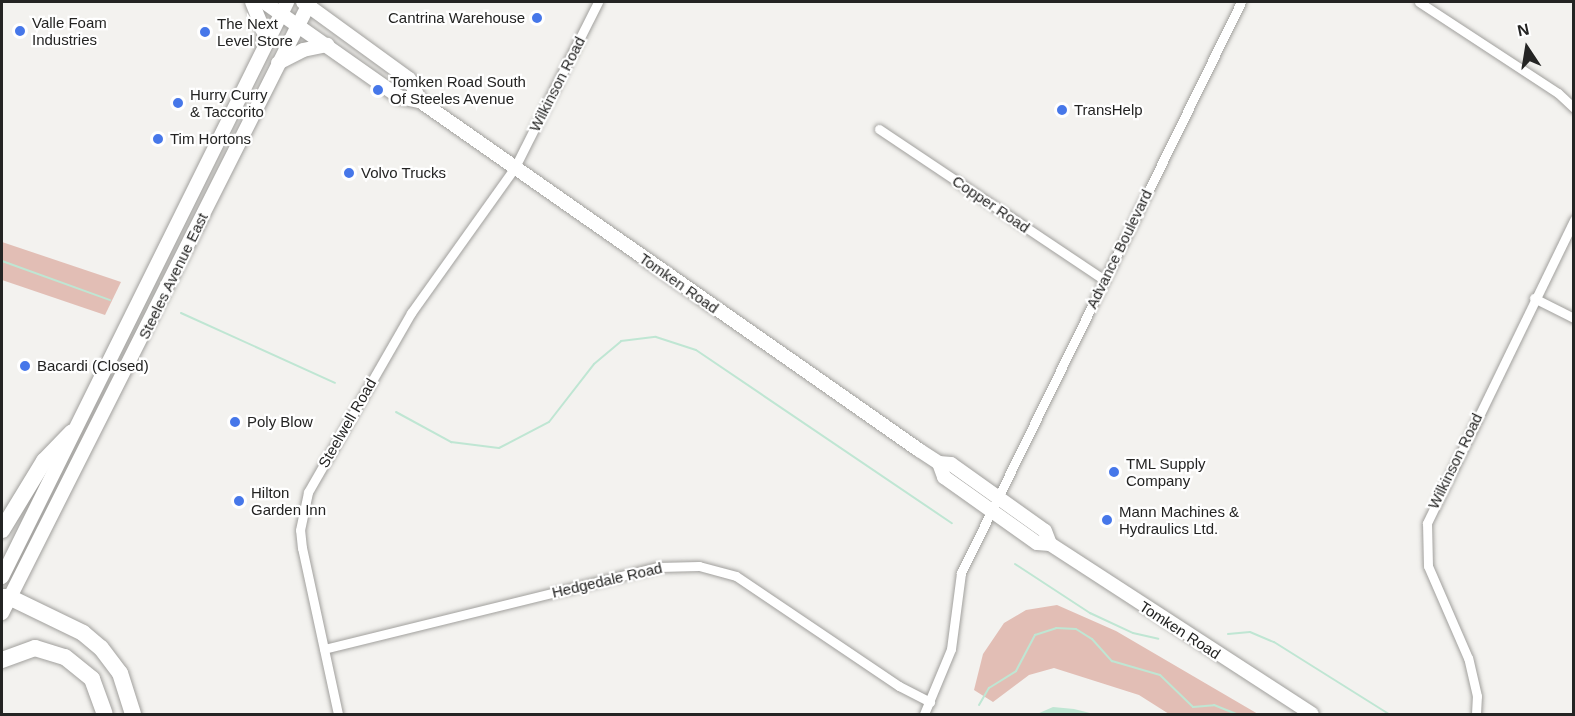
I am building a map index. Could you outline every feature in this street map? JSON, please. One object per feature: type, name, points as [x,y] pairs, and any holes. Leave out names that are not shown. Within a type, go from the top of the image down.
[{"type":"highway","points":[[2,530],[44,461],[72,432]]},
{"type":"highway","points":[[5,597],[83,633],[101,648],[120,673],[133,714]]},
{"type":"highway","points":[[2,660],[35,648],[65,657],[92,680],[105,714]]},
{"type":"main road","points":[[252,2],[265,34],[261,55]]},
{"type":"main road","name":"Tomken Road","points":[[264,2],[284,7],[298,26],[399,97],[420,101],[939,463],[951,464],[1045,531],[1050,544]]},
{"type":"main road","name":"Steeles Avenue East","points":[[2,613],[5,597],[298,26],[307,3]]},
{"type":"main road","name":"Tomken Road","points":[[307,3],[409,79],[420,101]]},
{"type":"main road","name":"Steeles Avenue East","points":[[2,577],[284,7]]},
{"type":"main road","points":[[278,63],[303,50],[327,45]]},
{"type":"main road","name":"Tomken Road","points":[[939,463],[944,477],[1037,543],[1050,544],[1312,714]]},
{"type":"street","name":"Wilkinson Road","points":[[515,167],[598,2]]},
{"type":"street","name":"Advance Boulevard","points":[[924,714],[951,650],[961,573],[1000,498],[1103,279],[1241,2]]},
{"type":"street","points":[[1419,2],[1558,93],[1574,108]]},
{"type":"street","name":"Copper Road","points":[[879,129],[1103,279]]},
{"type":"street","name":"Steelwell Road","points":[[338,714],[302,549],[300,530],[308,492],[411,313],[515,167]]},
{"type":"street","name":"Wilkinson Road","points":[[1476,714],[1477,696],[1468,658],[1428,566],[1427,523],[1534,298],[1574,220]]},
{"type":"street","points":[[1534,298],[1574,318]]},
{"type":"street","name":"Hedgedale Road","points":[[324,649],[658,567],[699,566],[736,576],[899,686],[930,702]]},
{"type":"shaded area","points":[[2,242],[121,282],[105,315],[2,280]]},
{"type":"shaded area","points":[[1057,605],[1116,631],[1258,714],[1169,714],[1139,695],[1054,668],[1029,675],[993,702],[974,690],[983,654],[1004,623],[1026,610]]},
{"type":"shaded area","points":[[1053,707],[1074,709],[1094,714],[1037,714]]},
{"type":"waterway","points":[[2,261],[110,300]]},
{"type":"waterway","points":[[181,313],[335,383]]},
{"type":"waterway","points":[[396,412],[451,442],[499,448],[549,422],[594,364],[621,341],[656,337],[696,350],[952,523]]},
{"type":"waterway","points":[[1015,564],[1090,613],[1133,633],[1158,639]]},
{"type":"waterway","points":[[979,705],[989,688],[1016,671],[1035,635],[1056,628],[1076,629],[1092,639],[1112,661],[1160,675],[1193,707],[1214,705],[1236,714]]},
{"type":"waterway","points":[[1228,634],[1250,632],[1274,642],[1389,714]]},
{"type":"place","name":"Cantrina Warehouse","points":[[537,18]]},
{"type":"place","name":"Valle Foam Industries","points":[[20,31]]},
{"type":"place","name":"The Next Level Store","points":[[205,32]]},
{"type":"place","name":"Tomken Road South Of Steeles Avenue","points":[[378,90]]},
{"type":"place","name":"Hurry Curry & Taccorito","points":[[178,103]]},
{"type":"place","name":"TransHelp","points":[[1062,110]]},
{"type":"place","name":"Tim Hortons","points":[[158,139]]},
{"type":"place","name":"Volvo Trucks","points":[[349,173]]},
{"type":"place","name":"Bacardi (Closed)","points":[[25,366]]},
{"type":"place","name":"Poly Blow","points":[[235,422]]},
{"type":"place","name":"TML Supply Company","points":[[1114,472]]},
{"type":"place","name":"Hilton Garden Inn","points":[[239,501]]},
{"type":"place","name":"Mann Machines & Hydraulics Ltd.","points":[[1107,520]]}]
